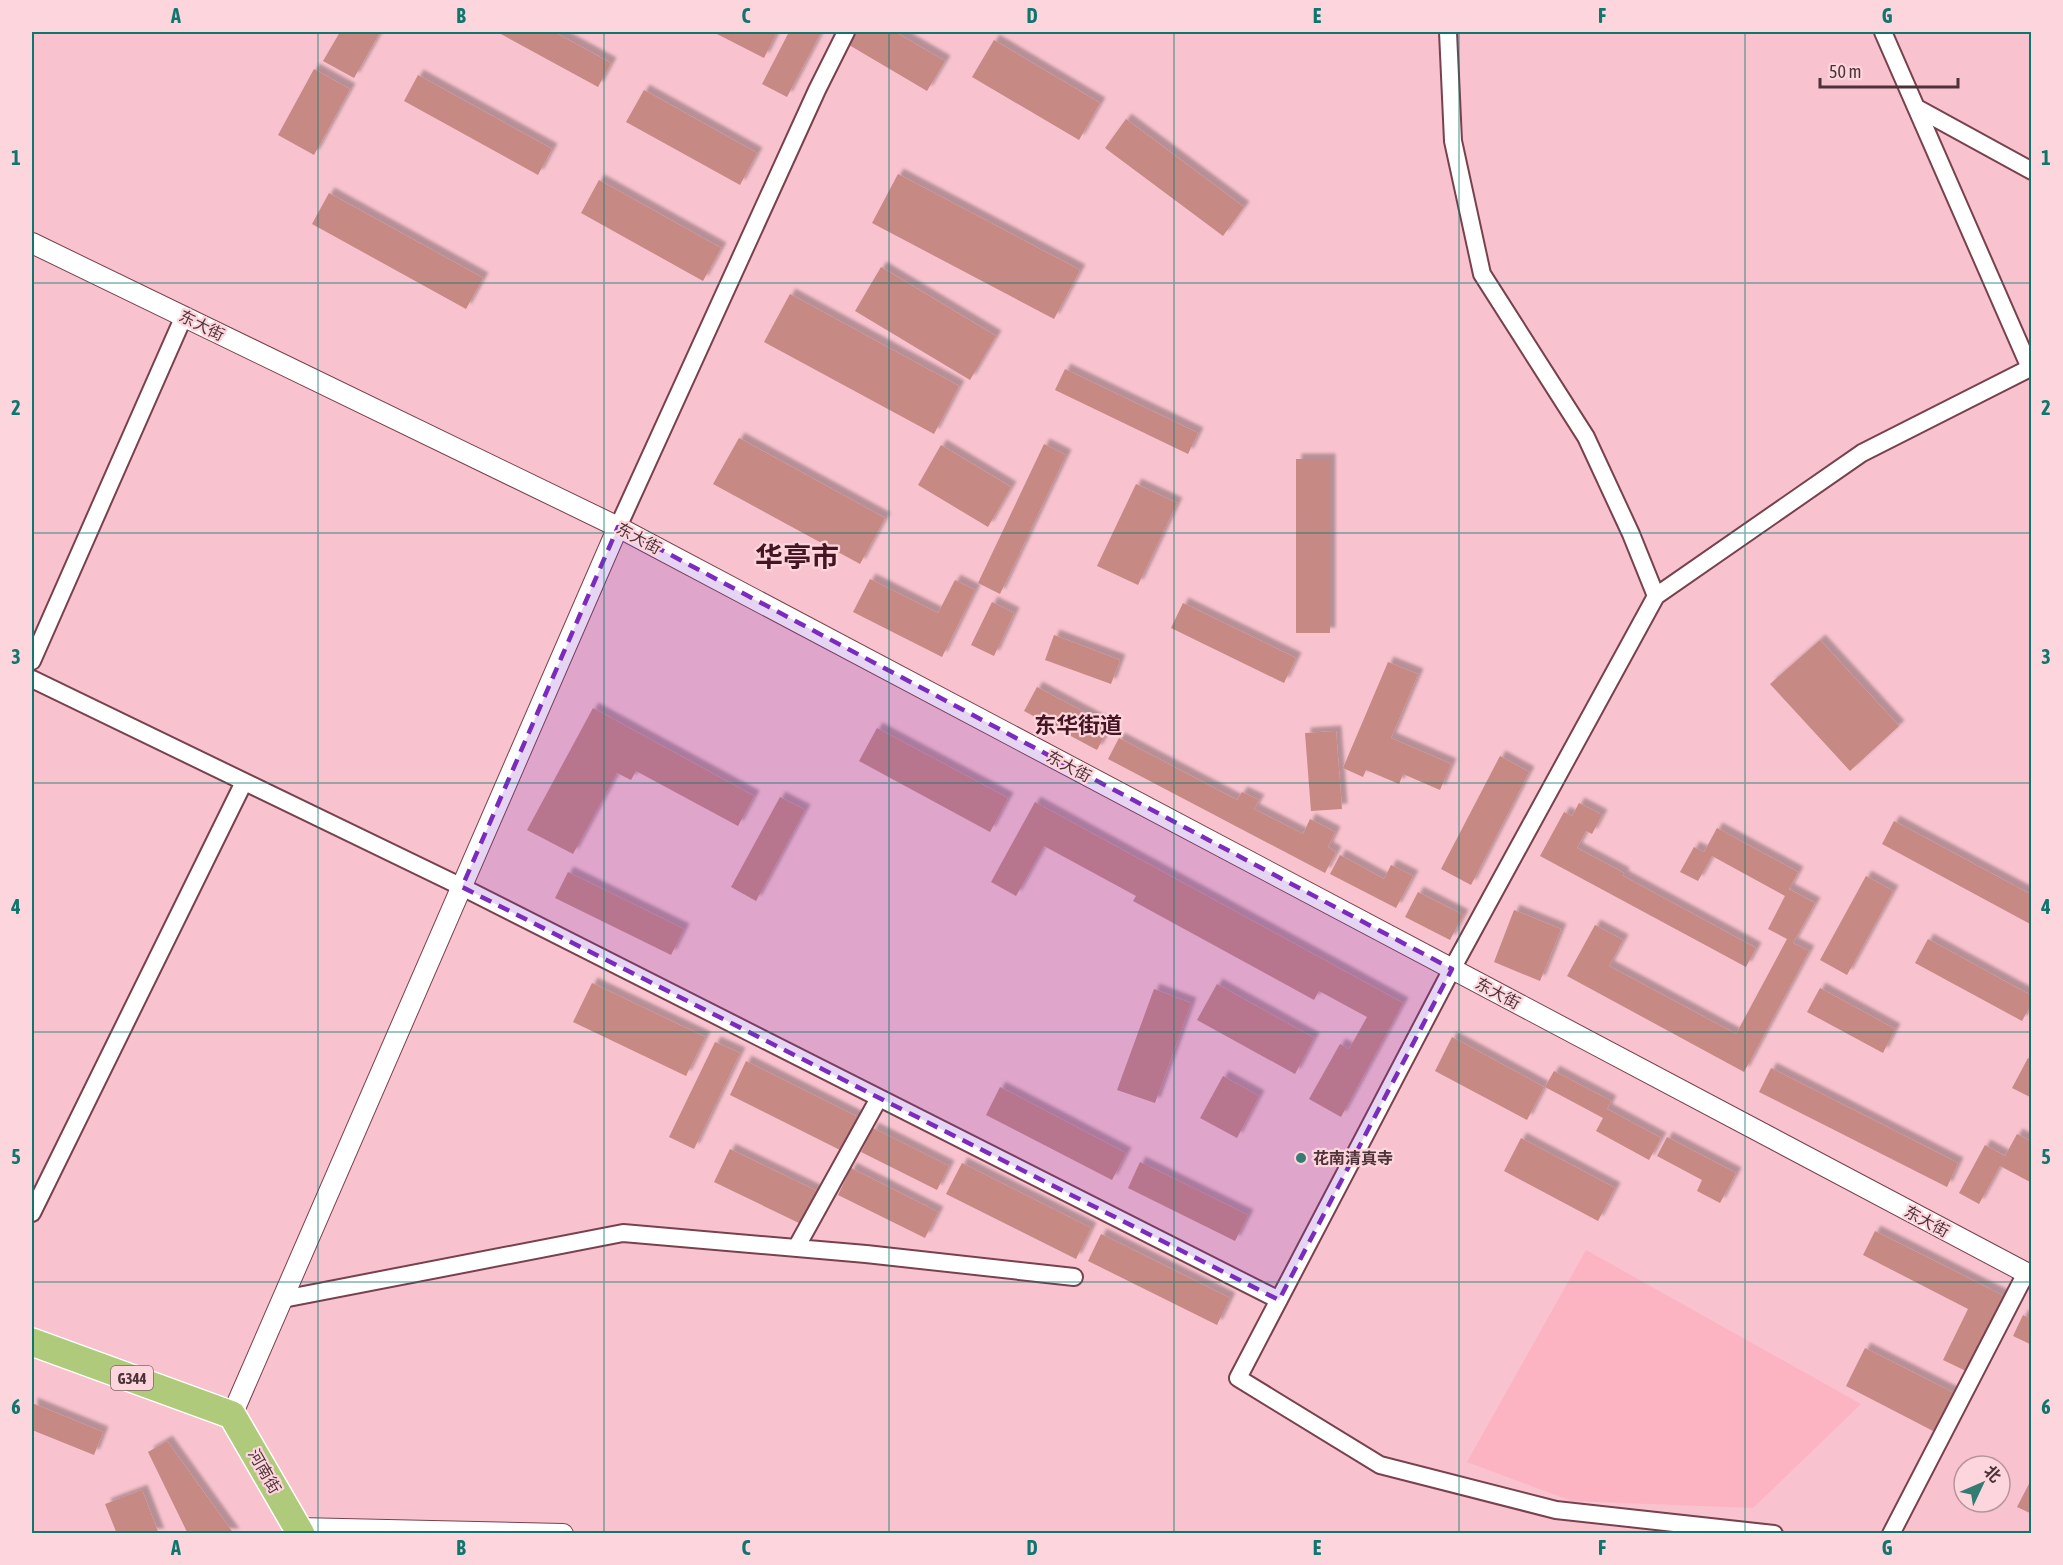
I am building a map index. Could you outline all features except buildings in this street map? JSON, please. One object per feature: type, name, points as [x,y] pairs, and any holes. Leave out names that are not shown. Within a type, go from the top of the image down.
[{"type":"highway","name":"G344","points":[[32,1342],[232,1415]]},
{"type":"highway","name":"河南街","points":[[232,1415],[297,1532]]},
{"type":"street","points":[[232,1415],[618,527],[817,90],[846,32]]},
{"type":"street","points":[[1448,32],[1453,141],[1482,274],[1586,437],[1631,534],[1656,596]]},
{"type":"street","points":[[1774,1533],[1556,1510],[1380,1465],[1238,1378],[1452,969],[1656,596],[1862,453],[2031,368],[1883,32]]},
{"type":"street","points":[[1917,108],[2031,171]]},
{"type":"street","name":"东大街","points":[[32,243],[618,527],[2029,1274]]},
{"type":"street","points":[[32,661],[184,316]]},
{"type":"street","points":[[32,679],[462,887],[1279,1300]]},
{"type":"street","points":[[32,1213],[244,782]]},
{"type":"street","points":[[796,1248],[879,1098]]},
{"type":"street","points":[[283,1299],[623,1233],[866,1254],[1074,1278]]},
{"type":"street","points":[[1891,1533],[2029,1274]]},
{"type":"street","points":[[297,1532],[563,1533]]},
{"type":"highlighted area","points":[[618,527],[1452,969],[1279,1300],[462,887]]},
{"type":"shaded area","points":[[1586,1250],[1861,1404],[1753,1508],[1572,1501],[1467,1462]]},
{"type":"place","name":"花南清真寺","points":[[1301,1158]]},
{"type":"district","name":"华亭市","points":[[797,557]]},
{"type":"district","name":"东华街道","points":[[1078,725]]}]
